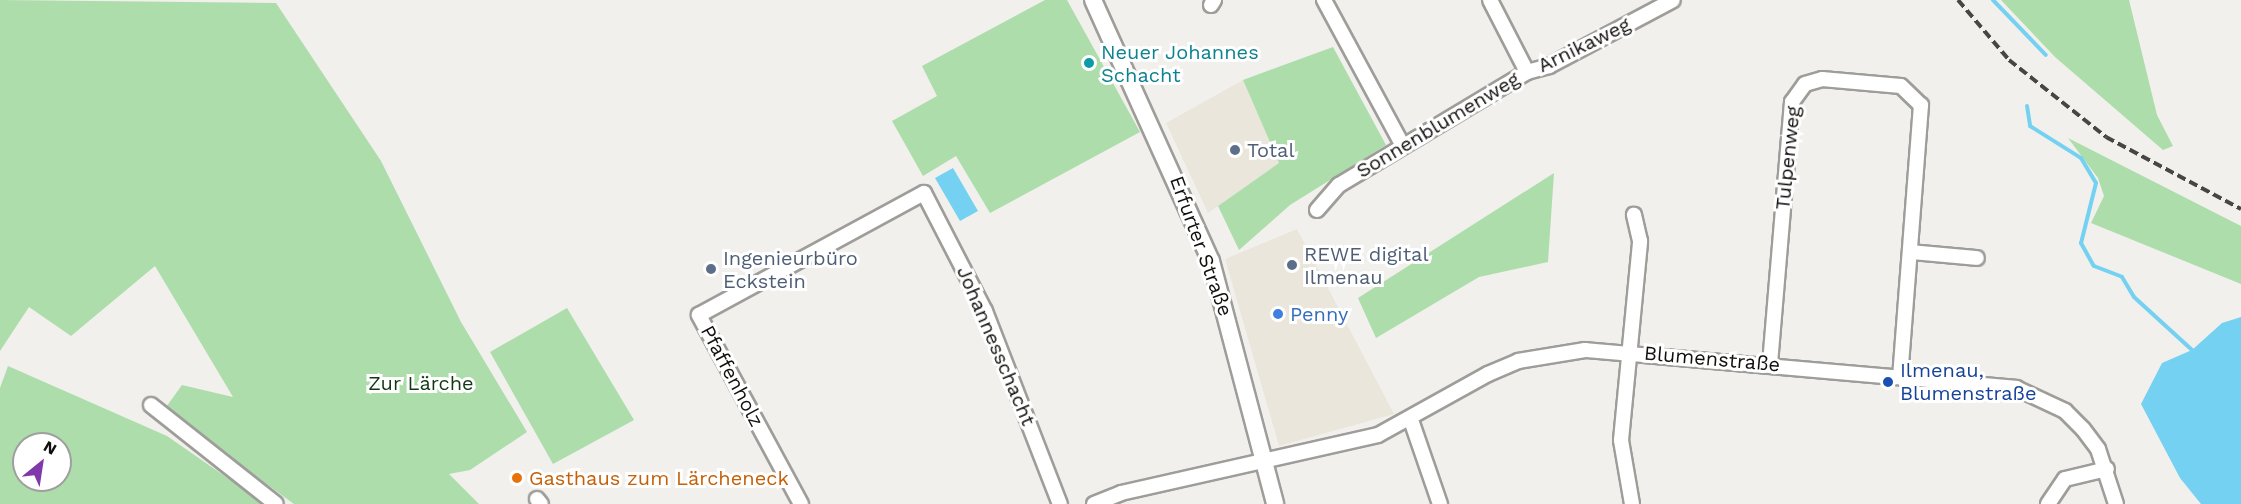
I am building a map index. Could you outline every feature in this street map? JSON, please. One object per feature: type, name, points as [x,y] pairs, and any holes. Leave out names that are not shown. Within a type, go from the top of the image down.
[{"type":"main road","name":"Erfurter Straße","points":[[1093,0],[1211,261],[1267,463],[1275,504]]},
{"type":"street","points":[[1324,0],[1403,146]]},
{"type":"street","name":"Sonnenblumenweg","points":[[1317,210],[1339,185],[1527,72],[1490,0]]},
{"type":"street","name":"Arnikaweg","points":[[1527,72],[1549,66],[1673,0]]},
{"type":"street","name":"Tulpenweg","points":[[1770,364],[1792,102],[1805,84],[1822,79],[1901,86],[1917,97],[1923,115],[1900,375]]},
{"type":"street","name":"Pfaffenholz","points":[[801,504],[699,315],[924,193]]},
{"type":"street","name":"Johannesschacht","points":[[924,193],[985,311],[1060,504]]},
{"type":"street","points":[[1632,504],[1621,440],[1640,241],[1634,215]]},
{"type":"street","points":[[1911,252],[1977,258]]},
{"type":"street","name":"Blumenstraße","points":[[1094,504],[1121,492],[1341,447],[1412,420],[1518,361],[1585,350],[1986,383],[2042,398],[2083,429],[2107,469],[2116,504]]},
{"type":"street","points":[[151,405],[276,504]]},
{"type":"street","points":[[1412,420],[1440,504]]},
{"type":"street","points":[[2049,504],[2065,479],[2107,469]]},
{"type":"shaded area","points":[[1243,80],[1279,163],[1208,213],[1166,123]]},
{"type":"shaded area","points":[[1297,229],[1394,414],[1279,446],[1225,259]]},
{"type":"green space","name":"Zur Lärche","points":[[0,0],[276,3],[381,161],[461,322],[527,432],[470,470],[449,474],[479,504],[294,504],[164,410],[182,385],[233,397],[155,266],[71,336],[29,307],[0,351]]},
{"type":"green space","points":[[1045,0],[1067,0],[1140,132],[990,213],[956,156],[923,176],[892,121],[937,96],[922,66]]},
{"type":"green space","points":[[2001,0],[2129,0],[2157,115],[2173,146],[2163,150],[2055,57]]},
{"type":"green space","points":[[1333,47],[1386,145],[1290,205],[1239,250],[1218,206],[1279,163],[1243,80]]},
{"type":"green space","points":[[2068,138],[2241,226],[2241,284],[2091,223],[2104,196],[2098,178]]},
{"type":"green space","points":[[1554,173],[1548,262],[1479,277],[1376,338],[1358,298]]},
{"type":"green space","points":[[567,308],[634,420],[553,464],[490,352]]},
{"type":"green space","points":[[8,366],[167,436],[265,504],[0,504],[0,388]]},
{"type":"water","points":[[953,168],[978,211],[960,221],[935,178]]},
{"type":"water","points":[[2241,317],[2241,504],[2201,504],[2180,478],[2141,404],[2162,363],[2192,350],[2222,323]]},
{"type":"waterway","points":[[1993,0],[2046,55]]},
{"type":"waterway","points":[[2027,106],[2030,126],[2081,158],[2096,183],[2081,243],[2094,266],[2122,277],[2134,297],[2192,350]]},
{"type":"railway","points":[[1958,0],[2009,60],[2106,137],[2241,209]]},
{"type":"place","name":"Neuer Johannes Schacht","points":[[1089,63]]},
{"type":"place","name":"Total","points":[[1235,150]]},
{"type":"place","name":"REWE digital Ilmenau","points":[[1292,265]]},
{"type":"place","name":"Ingenieurbüro Eckstein","points":[[711,269]]},
{"type":"place","name":"Penny","points":[[1278,314]]},
{"type":"place","name":"Ilmenau, Blumenstraße","points":[[1888,382]]},
{"type":"place","name":"Gasthaus zum Lärcheneck","points":[[517,478]]}]
